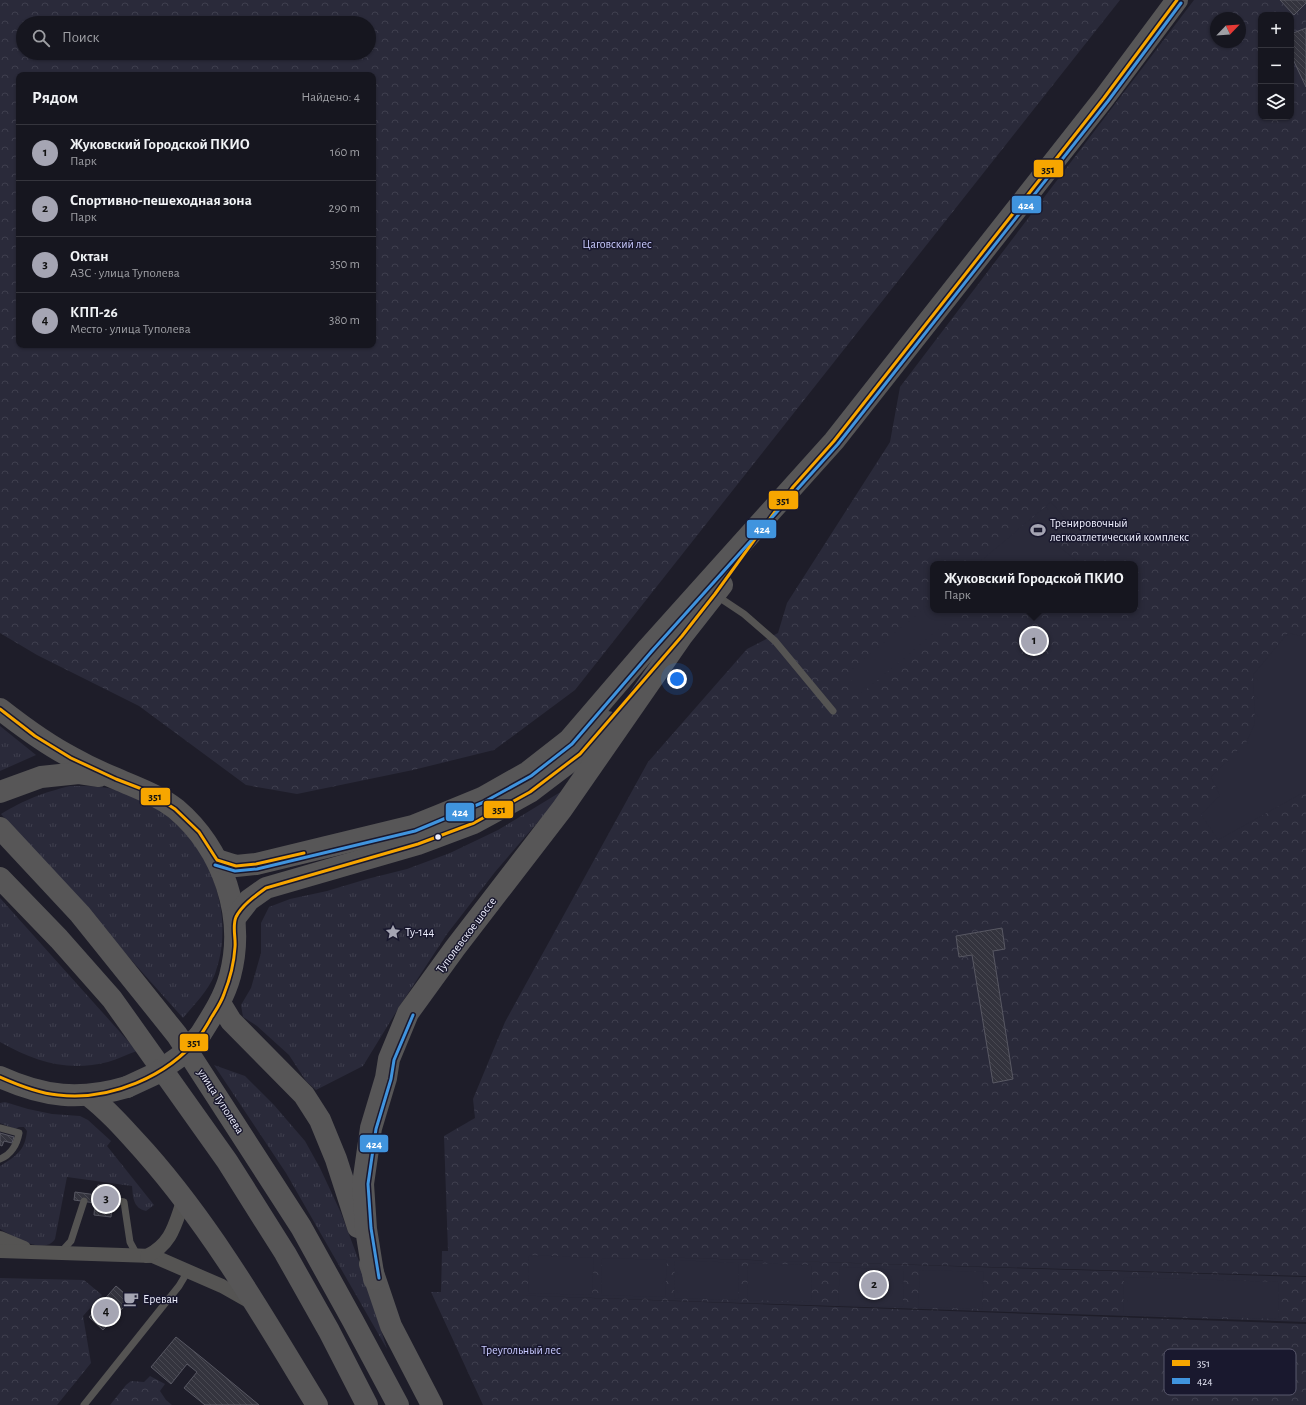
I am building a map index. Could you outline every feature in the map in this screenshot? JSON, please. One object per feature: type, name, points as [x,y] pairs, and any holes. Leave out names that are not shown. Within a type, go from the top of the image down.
[{"type":"main road","name":"Туполевское шоссе","points":[[217,860],[236,866],[256,864],[413,826],[482,798],[528,772],[569,740],[648,648],[834,441],[1104,98],[1177,0]]},
{"type":"main road","name":"Туполевское шоссе","points":[[235,918],[249,900],[266,888],[418,844],[474,823],[530,792],[580,754],[682,636],[716,594],[794,487]]},
{"type":"main road","name":"Туполевское шоссе","points":[[374,1278],[366,1229],[364,1184],[371,1128],[386,1078],[390,1058],[408,1013],[455,948],[562,809],[682,636]]},
{"type":"main road","points":[[0,709],[35,736],[71,758],[116,779],[147,791],[175,809],[199,832],[217,860],[228,888],[235,918],[235,947],[230,976],[220,1003],[200,1035],[179,1057],[155,1074],[127,1087],[101,1094],[88,1095],[58,1095],[28,1089],[0,1078]]},
{"type":"main road","points":[[2,790],[41,777],[79,773],[116,779]]},
{"type":"main road","name":"улица Туполева","points":[[0,828],[80,914],[177,1035],[301,1227],[354,1321],[398,1405]]},
{"type":"main road","points":[[0,878],[59,939],[112,999],[227,1161],[292,1266],[329,1331],[367,1405]]},
{"type":"main road","points":[[220,1003],[231,1021],[304,1095],[320,1120],[336,1159],[391,1326],[432,1405]]},
{"type":"main road","points":[[88,1095],[119,1122],[169,1179],[184,1199],[256,1305],[317,1405]]},
{"type":"street","points":[[142,1255],[162,1247],[168,1239],[184,1199]]},
{"type":"street","points":[[0,1238],[14,1245],[40,1253]]},
{"type":"street","points":[[0,1251],[153,1256],[222,1286],[256,1305]]},
{"type":"lane","points":[[716,594],[744,614],[775,641],[833,711]]},
{"type":"lane","points":[[0,1128],[19,1133],[18,1142],[3,1158],[0,1159]]},
{"type":"lane","points":[[114,1200],[124,1202],[130,1242],[142,1255]]},
{"type":"lane","points":[[61,1252],[71,1241],[84,1201]]},
{"type":"lane","points":[[84,1405],[179,1286],[188,1271]]},
{"type":"green space","name":"Цаговский лес","points":[[0,0],[1120,0],[575,690],[494,750],[413,770],[297,794],[246,785],[139,706],[37,655],[0,633]]},
{"type":"green space","name":"Треугольный лес","points":[[1194,0],[1306,0],[1306,1276],[652,1257],[1306,1277],[1306,1322],[508,1295],[1306,1324],[1306,1405],[483,1405],[431,1292],[441,1292],[442,1251],[448,1251],[444,1136],[475,1118],[473,1099],[505,1022],[648,762],[747,649],[778,633],[787,603],[890,442],[900,387]]},
{"type":"green space","name":"Тренировочный легкоатлетический комплекс","points":[[1051,502],[1068,522],[1048,538],[1077,561],[981,561]]},
{"type":"green space","points":[[930,604],[930,613],[958,613],[862,693],[846,674]]},
{"type":"green space","points":[[1288,633],[1306,637],[1306,791],[1218,840],[1201,814],[1220,796],[1211,777],[1247,741],[1255,723],[1253,675]]},
{"type":"green space","points":[[0,726],[36,755],[0,771]]},
{"type":"green space","points":[[70,786],[97,787],[118,790],[155,807],[172,819],[187,834],[199,851],[209,870],[217,890],[221,911],[223,932],[221,954],[215,974],[209,986],[183,1018],[1,814],[34,797]]},
{"type":"green space","points":[[567,788],[495,872],[447,934],[401,1004],[363,1066],[316,1090],[306,1081],[289,1055],[257,1026],[243,1017],[241,1005],[251,988],[261,953],[261,923],[269,907],[290,899],[327,891],[407,869],[450,853],[498,830]]},
{"type":"green space","points":[[0,898],[137,1051],[108,1062],[79,1066],[39,1060],[0,1042]]},
{"type":"green space","points":[[214,1065],[245,1076],[274,1105],[305,1141],[320,1168],[341,1213],[359,1261],[387,1349],[286,1173]]},
{"type":"green space","points":[[5,1102],[52,1114],[80,1116],[88,1120],[111,1141],[107,1146],[154,1205],[146,1211],[138,1207],[134,1202],[132,1186],[67,1177],[55,1239],[50,1244],[44,1246],[28,1243],[0,1229],[0,1166],[19,1152],[24,1144],[27,1131],[24,1127],[15,1129],[0,1123],[0,1103]]},
{"type":"green space","points":[[529,1255],[594,1258],[592,1295],[528,1293]]},
{"type":"green space","points":[[602,1258],[667,1260],[665,1297],[601,1295]]},
{"type":"green space","points":[[675,1260],[739,1263],[738,1300],[674,1298]]},
{"type":"green space","points":[[748,1263],[812,1265],[811,1302],[747,1300]]},
{"type":"green space","points":[[840,1267],[904,1270],[903,1307],[838,1305]]},
{"type":"green space","points":[[920,1270],[984,1272],[982,1309],[918,1307]]},
{"type":"green space","points":[[1124,1277],[1279,1282],[1278,1319],[1123,1314]]},
{"type":"green space","points":[[0,1278],[84,1280],[102,1295],[83,1316],[91,1363],[57,1405],[0,1405]]},
{"type":"green space","points":[[150,1376],[165,1384],[160,1391],[166,1400],[172,1405],[110,1405],[131,1381],[144,1382]]},
{"type":"building","points":[[1280,0],[1306,0],[1306,3],[1294,15],[1294,12],[1291,12]]},
{"type":"building","points":[[1306,28],[1306,87],[1294,61],[1294,33]]},
{"type":"building","points":[[1002,928],[1005,949],[993,951],[1013,1079],[993,1083],[972,955],[959,957],[956,936]]},
{"type":"building","points":[[0,1133],[14,1137],[12,1143],[4,1141],[2,1146],[0,1145]]},
{"type":"building","points":[[98,1185],[115,1187],[111,1217],[94,1215],[95,1203],[74,1200],[75,1192],[97,1195]]},
{"type":"building","points":[[116,1286],[131,1299],[103,1330],[89,1317]]},
{"type":"building","points":[[176,1337],[259,1405],[205,1405],[184,1388],[197,1372],[187,1364],[171,1384],[151,1367]]},
{"type":"transit line","name":"351","points":[[0,1077],[36,1091],[58,1095],[78,1096],[117,1090],[154,1074],[187,1051],[200,1036],[218,1006],[223,997],[233,965],[235,943],[234,924],[236,917],[245,905],[258,894],[266,888],[418,844],[474,823],[530,792],[580,754],[682,636],[715,594],[793,487],[834,441],[1104,98],[1177,0]]},
{"type":"transit line","name":"424","points":[[215,865],[235,871],[257,869],[415,831],[484,802],[531,776],[572,744],[652,651],[838,444],[1108,101],[1181,3]]},
{"type":"transit line","name":"351","points":[[0,709],[35,736],[71,758],[116,779],[147,791],[175,809],[199,832],[217,860],[236,866],[256,864],[304,853]]},
{"type":"transit line","name":"424","points":[[379,1278],[371,1228],[368,1184],[376,1129],[391,1079],[394,1060],[413,1015]]},
{"type":"place","name":"Тренировочный легкоатлетический комплекс","points":[[1038,530]]},
{"type":"place","name":"Жуковский Городской ПКИО","points":[[1034,641]]},
{"type":"place","name":"Ty-144","points":[[393,932]]},
{"type":"place","name":"Октан","points":[[106,1199]]},
{"type":"place","name":"Спортивно-пешеходная зона","points":[[874,1285]]},
{"type":"place","name":"Ереван","points":[[131,1299]]},
{"type":"place","name":"КПП-26","points":[[106,1312]]}]
